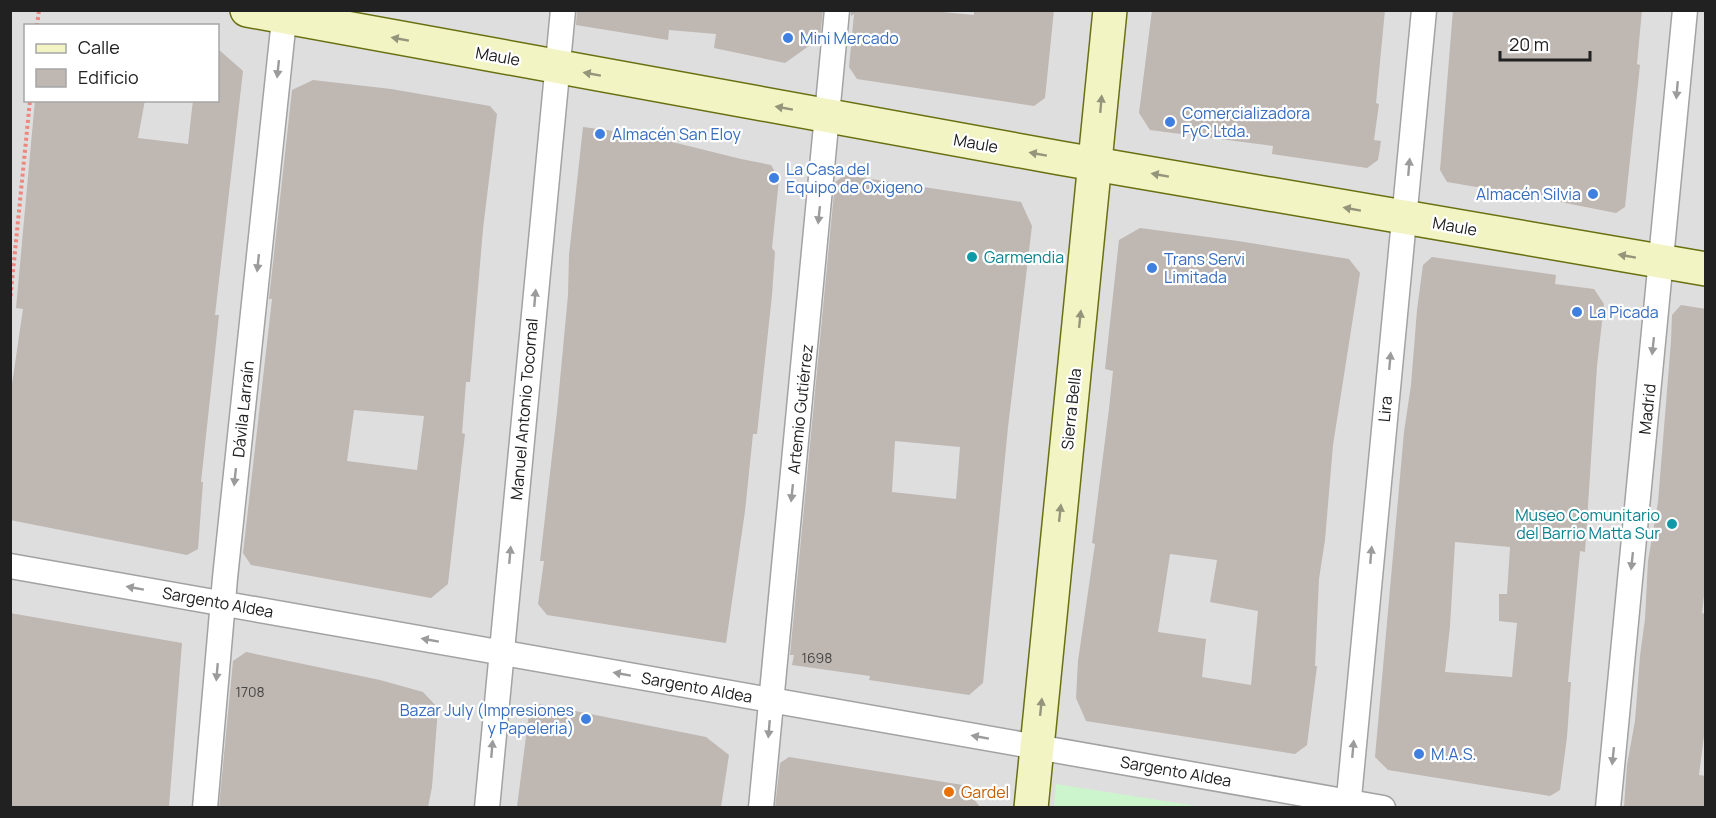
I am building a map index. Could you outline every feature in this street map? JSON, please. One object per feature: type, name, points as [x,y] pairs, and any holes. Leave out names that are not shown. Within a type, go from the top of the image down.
[{"type":"street","name":"Maule","points":[[247,10],[284,14],[558,68],[1095,164],[1706,269]]},
{"type":"street","name":"Manuel Antonio Tocornal","points":[[487,807],[563,10]]},
{"type":"street","name":"Artemio Gutiérrez","points":[[761,807],[837,10]]},
{"type":"street","name":"Sierra Bella","points":[[1031,807],[1110,10]]},
{"type":"street","name":"Lira","points":[[1348,805],[1424,10]]},
{"type":"street","name":"Madrid","points":[[1608,807],[1685,10]]},
{"type":"street","name":"Dávila Larraín","points":[[205,807],[223,603],[284,14]]},
{"type":"street","name":"Sargento Aldea","points":[[10,566],[1037,747],[1348,805],[1383,807]]},
{"type":"path","points":[[10,302],[30,102]]},
{"type":"shaded area","points":[[11,11],[1705,11],[1705,807],[11,807]]},
{"type":"green space","points":[[1056,784],[1203,807],[1054,807]]},
{"type":"building","points":[[577,10],[823,10],[820,38],[785,63],[714,48],[716,34],[669,30],[668,40],[576,25]]},
{"type":"building","points":[[851,10],[921,10],[974,15],[974,10],[1054,10],[1045,98],[1034,106],[857,79],[849,67],[854,14],[851,16]]},
{"type":"building","points":[[1152,10],[1385,10],[1376,103],[1379,104],[1374,140],[1381,141],[1378,160],[1367,168],[1272,154],[1273,146],[1150,130],[1139,113]]},
{"type":"building","points":[[1453,10],[1642,10],[1637,64],[1640,65],[1625,207],[1616,213],[1447,182],[1440,170]]},
{"type":"building","points":[[219,50],[243,71],[215,315],[219,315],[201,482],[203,482],[198,549],[187,555],[10,520],[10,398],[23,309],[16,308],[35,102],[145,102],[138,138],[188,144],[193,102],[219,102]]},
{"type":"building","points":[[313,80],[391,89],[490,106],[497,114],[483,229],[470,382],[466,382],[462,433],[465,434],[448,584],[431,598],[251,565],[243,553],[272,299],[269,299],[292,90]],"holes":[[[354,410],[424,416],[417,470],[347,461]]]},
{"type":"building","points":[[583,127],[644,135],[771,165],[779,179],[772,248],[775,252],[772,295],[757,434],[753,434],[745,511],[726,643],[547,615],[538,604],[544,561],[540,561],[557,412],[568,295],[569,255]]},
{"type":"building","points":[[845,175],[1021,202],[1032,226],[1008,427],[983,683],[969,695],[869,680],[870,676],[792,665],[794,655],[790,655],[835,182]],"holes":[[[895,441],[960,447],[956,499],[892,492]]]},
{"type":"building","points":[[1140,228],[1238,241],[1349,259],[1360,273],[1333,445],[1325,540],[1319,579],[1315,666],[1317,666],[1307,745],[1295,754],[1086,721],[1076,698],[1078,661],[1095,544],[1092,543],[1113,371],[1105,369],[1119,240]],"holes":[[[1170,554],[1217,560],[1210,602],[1258,611],[1251,685],[1202,677],[1206,639],[1158,632]]]},
{"type":"building","points":[[1432,257],[1556,275],[1555,284],[1594,289],[1604,304],[1597,366],[1585,552],[1580,551],[1568,682],[1571,682],[1567,737],[1560,790],[1550,796],[1388,770],[1375,757],[1404,432],[1423,265]],"holes":[[[1455,542],[1510,547],[1507,594],[1499,594],[1499,621],[1517,623],[1512,677],[1445,672]]]},
{"type":"building","points":[[1681,305],[1706,309],[1706,578],[1702,613],[1706,614],[1706,720],[1699,775],[1706,776],[1706,807],[1624,807],[1645,619],[1648,561],[1658,502],[1672,315]]},
{"type":"building","points":[[10,613],[182,643],[169,807],[10,807]]},
{"type":"building","points":[[246,652],[380,680],[423,692],[438,708],[432,787],[428,807],[219,807],[233,661]]},
{"type":"building","points":[[540,704],[706,737],[729,755],[721,807],[517,807],[529,713]]},
{"type":"building","points":[[789,757],[963,785],[980,807],[775,807],[780,763]]},
{"type":"place","name":"Mini Mercado","points":[[788,38]]},
{"type":"place","name":"Comercializadora FyC Ltda.","points":[[1170,122]]},
{"type":"place","name":"Almacén San Eloy","points":[[600,134]]},
{"type":"place","name":"La Casa del Equipo de Oxigeno","points":[[774,178]]},
{"type":"place","name":"Almacén Silvia","points":[[1593,194]]},
{"type":"place","name":"Garmendia","points":[[972,257]]},
{"type":"place","name":"Trans Servi Limitada","points":[[1152,268]]},
{"type":"place","name":"La Picada","points":[[1577,312]]},
{"type":"place","name":"Museo Comunitario del Barrio Matta Sur","points":[[1672,524]]},
{"type":"place","name":"Bazar July (Impresiones y Papeleria)","points":[[586,719]]},
{"type":"place","name":"M.A.S.","points":[[1419,754]]},
{"type":"place","name":"Gardel","points":[[949,792]]}]
